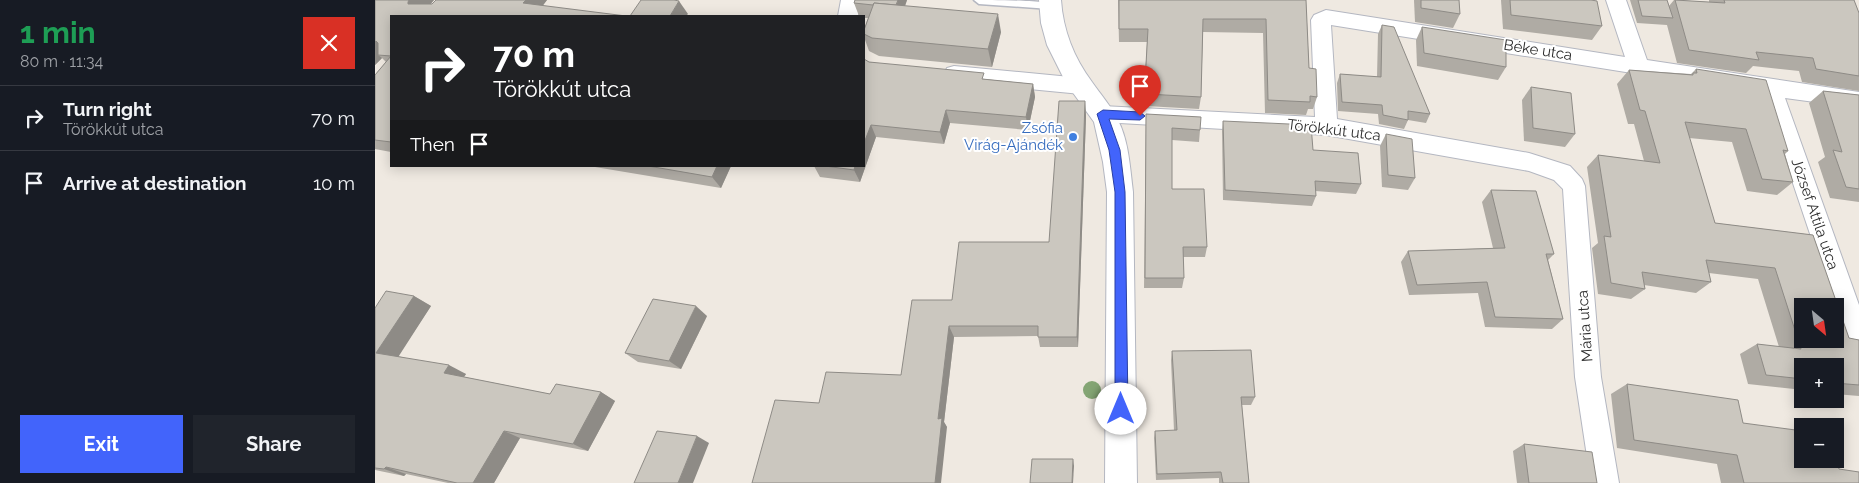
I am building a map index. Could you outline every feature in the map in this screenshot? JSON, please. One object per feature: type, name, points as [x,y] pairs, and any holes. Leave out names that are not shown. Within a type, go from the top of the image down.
[{"type":"main road","points":[[1050,3],[1057,39],[1081,86],[1103,114],[1114,150],[1120,192],[1121,483]]},
{"type":"street","points":[[848,15],[851,0]]},
{"type":"street","points":[[1616,0],[1639,66]]},
{"type":"street","name":"Béke utca","points":[[1326,126],[1321,20],[1326,18],[1771,88],[1859,100]]},
{"type":"street","points":[[932,72],[1081,86]]},
{"type":"street","name":"József Attila utca","points":[[1771,88],[1859,341]]},
{"type":"street","name":"Törökkút utca","points":[[1103,114],[1326,126],[1529,162],[1562,173]]},
{"type":"street","name":"Mária utca","points":[[1562,173],[1574,186],[1588,377],[1605,483]]},
{"type":"lane","points":[[979,0],[1050,3]]},
{"type":"building","points":[[375,0],[409,0],[408,4],[432,4],[436,0],[526,0],[523,3],[618,15],[390,15],[390,56],[378,55],[378,43],[375,42]]},
{"type":"building","points":[[641,0],[679,1],[671,15],[631,15]]},
{"type":"building","points":[[855,0],[898,0],[896,5],[874,3],[873,5],[854,3]]},
{"type":"building","points":[[1119,0],[1306,0],[1309,68],[1316,69],[1317,97],[1310,96],[1310,102],[1268,100],[1266,19],[1203,19],[1201,97],[1147,94],[1147,82],[1145,82],[1148,29],[1119,29]]},
{"type":"building","points":[[1421,0],[1459,0],[1460,14],[1421,8]]},
{"type":"building","points":[[1510,0],[1597,1],[1602,26],[1511,15]]},
{"type":"building","points":[[1638,0],[1667,0],[1673,18],[1642,16]]},
{"type":"building","points":[[1675,0],[1725,3],[1724,0],[1854,0],[1859,13],[1859,76],[1816,69],[1813,58],[1756,52],[1759,60],[1689,50]]},
{"type":"building","points":[[874,3],[998,14],[988,49],[872,38],[865,34],[865,27]]},
{"type":"building","points":[[1382,25],[1394,27],[1430,114],[1408,111],[1408,120],[1383,115],[1382,105],[1342,102],[1340,74],[1381,77]]},
{"type":"building","points":[[1422,27],[1506,40],[1506,67],[1424,53]]},
{"type":"building","points":[[390,57],[390,142],[375,140],[375,75]]},
{"type":"building","points":[[865,60],[869,62],[984,73],[982,79],[1033,84],[1026,117],[946,110],[940,132],[871,125],[865,140]]},
{"type":"building","points":[[1696,69],[1766,80],[1788,151],[1783,150],[1793,182],[1762,179],[1746,129],[1685,122],[1715,223],[1813,235],[1835,298],[1794,298],[1794,327],[1775,268],[1706,260],[1711,282],[1642,272],[1645,289],[1611,283],[1604,236],[1611,237],[1598,155],[1660,163],[1645,111],[1640,110],[1629,70],[1693,75],[1693,73],[1697,73]]},
{"type":"building","points":[[1531,87],[1571,93],[1575,134],[1533,128]]},
{"type":"building","points":[[1823,91],[1859,95],[1859,189],[1846,187],[1833,150],[1842,152]]},
{"type":"building","points":[[1059,101],[1085,101],[1077,337],[1038,337],[1038,326],[949,326],[938,419],[942,418],[935,483],[752,483],[775,400],[819,403],[826,372],[901,375],[912,300],[952,300],[959,242],[1049,242]]},
{"type":"building","points":[[1146,114],[1201,117],[1200,130],[1172,128],[1172,189],[1204,189],[1207,247],[1183,247],[1184,278],[1145,278]]},
{"type":"building","points":[[1223,121],[1311,125],[1313,150],[1358,153],[1361,184],[1315,181],[1316,196],[1225,190]]},
{"type":"building","points":[[1386,134],[1412,139],[1415,178],[1388,175]]},
{"type":"building","points":[[654,167],[717,167],[712,177]]},
{"type":"building","points":[[832,167],[855,167],[854,170]]},
{"type":"building","points":[[1491,190],[1536,191],[1554,254],[1546,254],[1563,319],[1495,317],[1487,282],[1417,285],[1408,251],[1505,248]]},
{"type":"building","points":[[386,291],[414,296],[376,353],[449,365],[444,373],[550,394],[556,384],[601,392],[573,444],[504,431],[473,483],[457,483],[386,467],[384,469],[375,468],[375,308]]},
{"type":"building","points":[[653,299],[696,306],[669,361],[625,353]]},
{"type":"building","points":[[1844,324],[1849,338],[1859,340],[1859,385],[1844,384],[1844,358],[1794,358],[1794,378],[1766,375],[1757,344],[1801,349],[1844,348]]},
{"type":"building","points":[[1251,350],[1255,397],[1241,397],[1249,483],[1223,483],[1221,472],[1157,474],[1155,431],[1177,430],[1172,351]]},
{"type":"building","points":[[1627,384],[1738,400],[1743,423],[1794,430],[1794,468],[1839,468],[1859,472],[1859,483],[1744,483],[1737,455],[1634,440]]},
{"type":"building","points":[[657,431],[697,436],[678,483],[634,483]]},
{"type":"building","points":[[1524,444],[1592,452],[1597,483],[1529,483]]},
{"type":"building","points":[[1032,459],[1073,459],[1072,483],[1030,483]]},
{"type":"place","name":"Zsófia Virág-Ajándék","points":[[1073,137]]},
{"type":"route","points":[[1121,409],[1120,192],[1114,150],[1103,114],[1140,116]]}]
